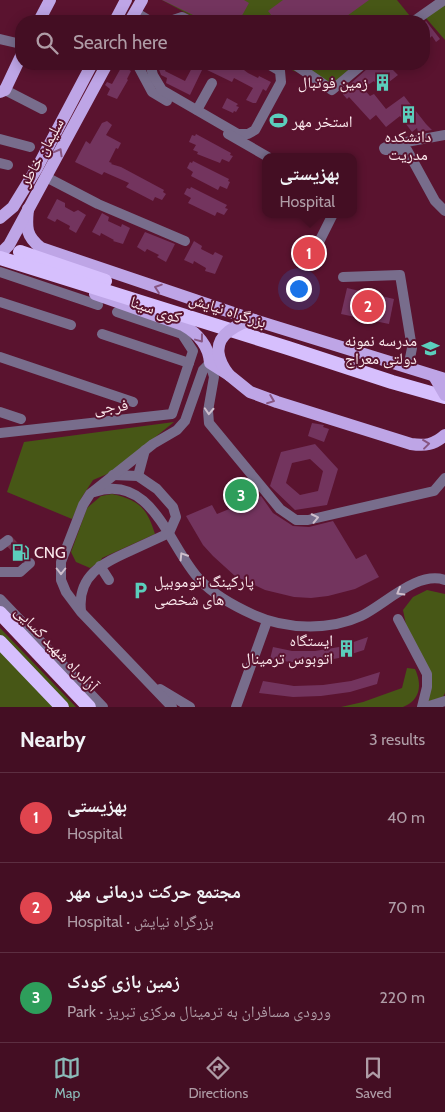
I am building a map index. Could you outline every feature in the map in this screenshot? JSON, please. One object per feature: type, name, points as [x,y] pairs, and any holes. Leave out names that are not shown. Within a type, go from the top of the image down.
[{"type":"highway","name":"بزرگراه نیایش","points":[[20,252],[125,288],[445,387]]},
{"type":"highway","name":"بزرگراه نیایش","points":[[0,256],[392,382],[445,396]]},
{"type":"highway","name":"آزادراه شهید کسایی","points":[[0,613],[89,707]]},
{"type":"highway","points":[[0,642],[59,705]]},
{"type":"main road","points":[[42,15],[50,0]]},
{"type":"main road","points":[[118,15],[126,0]]},
{"type":"main road","points":[[134,15],[142,0]]},
{"type":"main road","points":[[2,91],[15,67]]},
{"type":"main road","name":"سلیمان خاطر","points":[[0,218],[13,207],[37,168],[89,70]]},
{"type":"main road","name":"سلیمان خاطر","points":[[0,256],[9,245],[105,70]]},
{"type":"main road","points":[[0,212],[13,207]]},
{"type":"main road","points":[[28,209],[29,236],[41,248],[254,320],[439,377],[445,396]]},
{"type":"main road","points":[[0,236],[11,236],[19,226]]},
{"type":"main road","points":[[45,272],[58,282],[193,330],[203,342],[210,355],[210,363],[250,392],[411,444],[423,446],[433,444],[445,435]]},
{"type":"main road","points":[[229,375],[221,364],[218,352],[219,342],[234,327],[245,321],[254,320]]},
{"type":"street","points":[[423,15],[444,0]]},
{"type":"street","points":[[0,39],[15,43]]},
{"type":"street","points":[[140,70],[152,92],[262,154]]},
{"type":"street","points":[[152,70],[162,90],[238,134],[248,134],[255,130],[281,82],[280,72],[277,70]]},
{"type":"street","points":[[303,70],[332,90],[356,70]]},
{"type":"street","points":[[197,110],[212,83]]},
{"type":"street","points":[[2,91],[42,109]]},
{"type":"street","points":[[445,135],[384,148],[385,150],[407,150],[435,201],[445,211]]},
{"type":"street","points":[[0,140],[30,147]]},
{"type":"street","points":[[46,177],[98,204],[186,241]]},
{"type":"street","points":[[310,260],[331,218]]},
{"type":"street","points":[[0,272],[98,305]]},
{"type":"street","points":[[343,277],[400,275],[412,348],[408,368]]},
{"type":"street","points":[[0,302],[71,325]]},
{"type":"street","name":"کوی سینا","points":[[117,312],[182,334],[193,351],[189,363]]},
{"type":"street","points":[[102,334],[189,363]]},
{"type":"street","points":[[0,357],[134,402]]},
{"type":"street","name":"فرجی","points":[[0,433],[172,414],[189,363]]},
{"type":"street","points":[[172,707],[81,612],[66,592],[62,580],[61,562],[83,505],[90,494],[145,450],[177,430],[185,421],[202,370],[210,363],[214,378],[208,412],[209,423],[280,509],[296,520],[308,520],[434,491],[445,478]]},
{"type":"street","points":[[0,412],[21,419]]},
{"type":"street","points":[[138,476],[145,450]]},
{"type":"street","points":[[81,612],[80,599],[82,588],[88,578],[100,566],[169,533],[176,517],[173,507],[157,489],[138,476],[113,475]]},
{"type":"street","points":[[90,494],[103,489],[117,489],[130,492],[141,499],[152,508],[183,558],[200,580],[215,594],[236,607],[267,621],[312,627],[334,624],[360,616],[424,579],[440,578],[445,580]]},
{"type":"street","points":[[0,572],[20,572],[30,563]]},
{"type":"street","points":[[100,566],[109,580]]},
{"type":"street","points":[[0,599],[103,707]]},
{"type":"street","points":[[398,619],[427,674],[427,687],[422,707]]},
{"type":"street","points":[[236,707],[267,621]]},
{"type":"street","points":[[147,680],[190,707]]},
{"type":"street","points":[[426,707],[445,701]]},
{"type":"green space","points":[[162,0],[397,0],[409,15],[190,15]]},
{"type":"green space","points":[[445,5],[445,40],[430,23],[430,15],[428,15]]},
{"type":"green space","points":[[292,70],[355,70],[335,86]]},
{"type":"green space","points":[[174,422],[112,472],[93,480],[82,497],[72,519],[7,492],[24,442]]},
{"type":"green space","points":[[242,486],[253,499],[239,507],[230,492]]},
{"type":"green space","points":[[112,494],[129,499],[141,506],[149,518],[155,534],[102,558],[101,561],[90,568],[76,562],[71,552],[87,508],[101,496]]},
{"type":"green space","points":[[427,590],[445,594],[445,693],[443,697],[427,702],[432,675],[406,625],[403,610],[413,597]]},
{"type":"green space","points":[[0,628],[76,707],[0,707]]},
{"type":"green space","points":[[407,668],[415,669],[419,680],[417,696],[409,704],[403,707],[341,707],[363,702],[402,688]]},
{"type":"building","points":[[162,0],[244,0],[249,3],[242,15],[193,15]]},
{"type":"building","points":[[283,0],[369,0],[348,15],[271,15],[268,11]]},
{"type":"building","points":[[430,26],[440,39],[436,42],[432,36],[430,38]]},
{"type":"building","points":[[120,70],[131,71],[117,99],[107,95],[110,89],[105,85],[107,82],[112,84]]},
{"type":"building","points":[[159,70],[165,70],[185,81],[191,70],[202,70],[190,95],[166,83],[167,78],[161,75]]},
{"type":"building","points":[[207,70],[244,70],[258,78],[259,76],[271,82],[266,91],[263,89],[256,103],[253,103],[246,100],[253,88],[234,78],[232,82]]},
{"type":"building","points":[[366,70],[393,70],[398,75],[380,89],[374,81],[363,88],[370,96],[374,94],[386,109],[404,96],[432,130],[418,132],[417,128],[412,132],[400,116],[386,127],[376,115],[370,120],[349,97],[347,99],[341,92]]},
{"type":"building","points":[[227,98],[238,104],[236,106],[239,107],[236,112],[234,111],[233,113],[222,108]]},
{"type":"building","points":[[107,121],[112,125],[106,135],[121,143],[118,149],[116,148],[109,162],[164,190],[163,192],[166,194],[162,200],[155,197],[153,201],[126,187],[129,183],[104,172],[102,175],[75,162],[86,141],[90,144],[102,123]]},
{"type":"building","points":[[196,134],[231,153],[230,155],[233,156],[229,162],[222,159],[220,163],[197,154],[198,152],[193,150],[196,145],[189,142],[192,135],[195,136]]},
{"type":"building","points":[[193,161],[229,179],[228,181],[230,182],[227,189],[220,186],[218,190],[191,176],[193,172],[187,168],[190,162],[192,163]]},
{"type":"building","points":[[191,187],[227,205],[225,208],[228,209],[224,215],[217,212],[215,216],[188,203],[191,198],[184,194],[187,188],[190,189]]},
{"type":"building","points":[[57,199],[65,203],[65,207],[74,212],[78,210],[86,215],[76,233],[69,229],[70,226],[57,219],[55,222],[47,218]]},
{"type":"building","points":[[102,213],[109,217],[108,221],[121,227],[122,224],[130,228],[123,244],[113,241],[101,233],[100,236],[92,232]]},
{"type":"building","points":[[145,232],[175,244],[166,262],[157,257],[159,255],[147,249],[145,252],[137,247]]},
{"type":"building","points":[[194,241],[202,246],[201,249],[213,255],[215,252],[223,256],[215,274],[205,271],[206,268],[194,261],[193,264],[184,260]]},
{"type":"building","points":[[347,288],[394,299],[389,324],[341,314]]},
{"type":"building","points":[[312,423],[324,425],[323,427],[329,429],[324,442],[308,436]]},
{"type":"building","points":[[315,444],[338,469],[327,505],[295,510],[270,486],[281,452]],"holes":[[[310,459],[323,471],[318,491],[300,495],[286,483],[292,463]]]},
{"type":"building","points":[[261,496],[273,513],[293,526],[309,527],[333,521],[356,559],[366,554],[379,577],[355,589],[311,598],[294,597],[265,590],[235,576],[203,545],[186,516],[212,505],[217,514]]},
{"type":"building","points":[[15,542],[28,556],[23,560],[10,547]]},
{"type":"building","name":"ایستگاه اتوبوس ترمینال","points":[[368,637],[364,650],[339,658],[317,662],[290,662],[270,659],[273,647],[292,651],[315,651],[339,647]]},
{"type":"building","points":[[380,672],[377,684],[350,692],[293,697],[259,693],[263,681],[294,686],[323,685],[351,681]]},
{"type":"tunnel","points":[[8,540],[30,563]]},
{"type":"place","name":"زمین فوتبال","points":[[382,82]]},
{"type":"place","name":"دانشکده مدریت","points":[[408,114]]},
{"type":"place","name":"استخر مهر","points":[[278,121]]},
{"type":"place","name":"بهزیستی","points":[[309,253]]},
{"type":"place","name":"مجتمع حرکت درمانی مهر","points":[[368,306]]},
{"type":"place","name":"مدرسه نمونه دولتی معراج","points":[[431,349]]},
{"type":"place","name":"زمین بازی کودک","points":[[241,495]]},
{"type":"place","name":"CNG","points":[[20,552]]},
{"type":"place","name":"پارکینگ اتوموبیل های شخصی","points":[[140,590]]},
{"type":"place","name":"ایستگاه اتوبوس ترمینال","points":[[347,649]]}]
